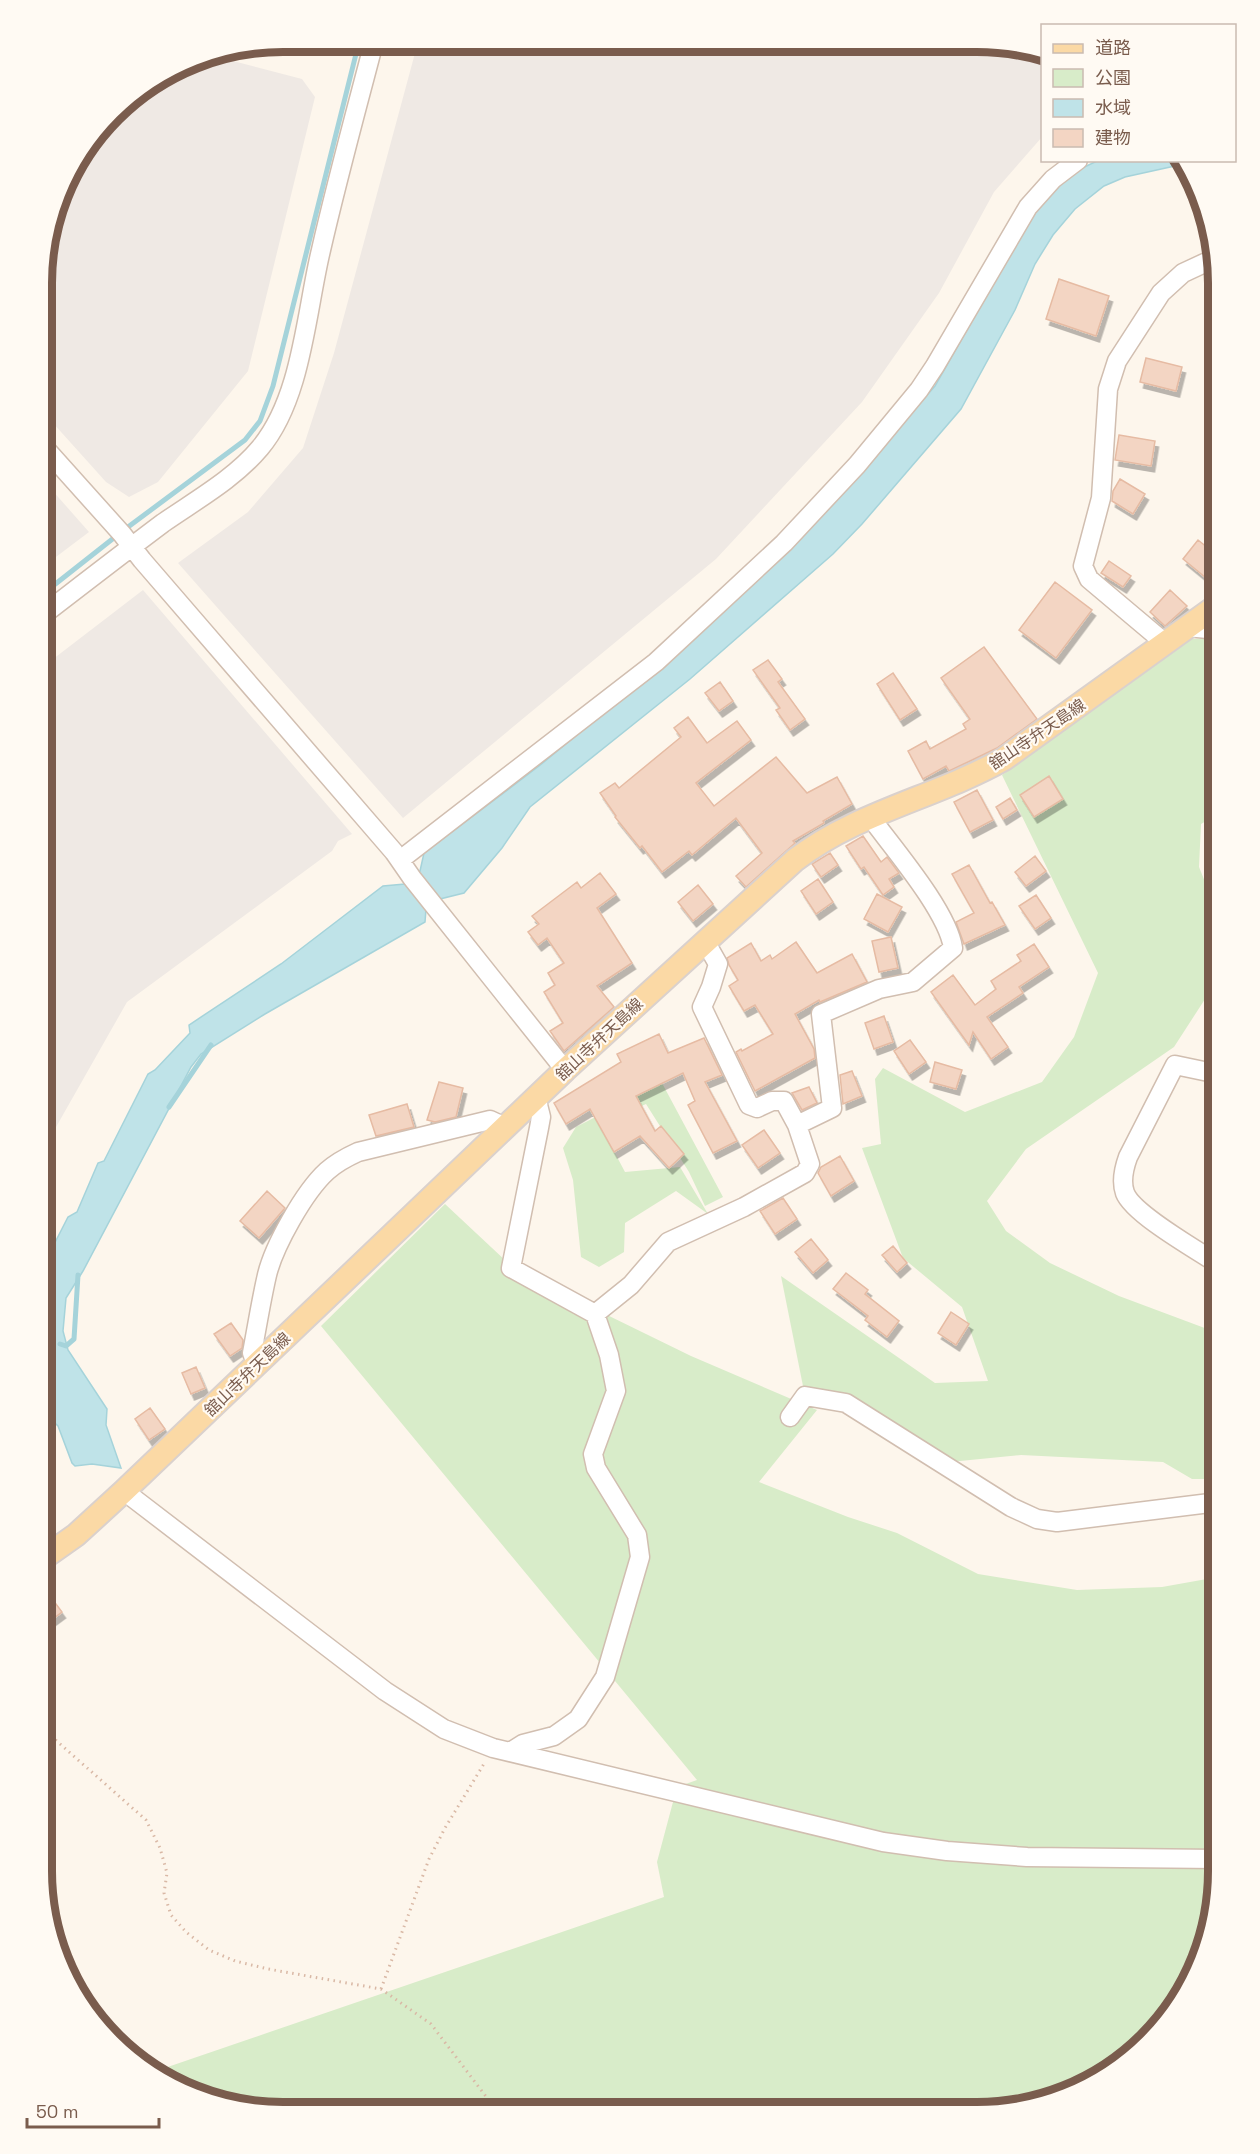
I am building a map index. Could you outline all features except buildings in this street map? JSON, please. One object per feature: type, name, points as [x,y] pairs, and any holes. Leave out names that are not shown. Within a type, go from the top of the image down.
[{"type":"main road","name":"舘山寺弁天島線","points":[[52,1552],[76,1535],[124,1491],[536,1097],[801,855],[834,834],[969,777],[1004,759],[1208,612]]},
{"type":"street","points":[[52,608],[131,546],[242,467],[276,426],[295,376],[321,247],[371,52]]},
{"type":"street","points":[[400,861],[656,662],[784,543],[857,465],[919,390],[1028,207],[1053,179],[1075,162]]},
{"type":"street","points":[[1165,643],[1089,579],[1083,566],[1101,498],[1108,389],[1117,361],[1161,293],[1183,273],[1207,262]]},
{"type":"street","points":[[52,456],[400,861],[565,1070]]},
{"type":"street","points":[[1187,627],[1208,629]]},
{"type":"street","points":[[797,1125],[832,1108],[820,1014],[879,989],[913,982],[953,948],[951,937],[934,905],[871,818]]},
{"type":"street","points":[[595,1314],[631,1285],[668,1242],[744,1207],[805,1173],[810,1164],[797,1125],[784,1101],[772,1101],[757,1108],[749,1105],[702,1007],[718,964],[705,941]]},
{"type":"street","points":[[1208,1072],[1175,1065],[1123,1170],[1125,1194],[1139,1212],[1208,1257]]},
{"type":"street","points":[[502,1750],[554,1736],[578,1719],[605,1677],[640,1557],[636,1535],[596,1468],[593,1454],[616,1391],[609,1355],[595,1314],[511,1268],[541,1117],[536,1097]]},
{"type":"street","points":[[257,1364],[252,1353],[267,1273],[287,1228],[309,1192],[325,1172],[358,1152],[490,1120],[505,1127]]},
{"type":"street","points":[[790,1418],[805,1396],[846,1402],[1011,1507],[1037,1519],[1057,1522],[1208,1503]]},
{"type":"street","points":[[124,1491],[385,1691],[444,1729],[502,1750],[882,1842],[947,1851],[1027,1857],[1208,1859]]},
{"type":"path","points":[[52,1737],[146,1820],[160,1848],[167,1873],[165,1893],[171,1915],[186,1932],[209,1950],[235,1961],[381,1989],[431,2024],[490,2102]]},
{"type":"path","points":[[381,1989],[429,1860],[445,1828],[502,1750]]},
{"type":"shaded area","points":[[415,52],[976,52],[1007,54],[1041,62],[1041,138],[994,192],[939,293],[862,402],[716,559],[403,818],[178,563],[248,512],[303,448],[334,353]]},
{"type":"shaded area","points":[[227,59],[302,79],[315,97],[248,371],[158,482],[129,497],[106,482],[52,422],[54,253],[60,224],[76,181],[91,155],[120,120],[155,91],[181,76]]},
{"type":"shaded area","points":[[52,490],[89,532],[52,560]]},
{"type":"shaded area","points":[[143,590],[352,834],[338,841],[332,851],[127,1002],[52,1134],[52,660]]},
{"type":"green space","points":[[1192,639],[1208,639],[1208,820],[1201,824],[1199,867],[1208,889],[1208,994],[1174,1047],[1026,1149],[987,1201],[1006,1231],[1050,1263],[1119,1296],[1208,1329],[1208,1479],[1192,1479],[1163,1462],[1021,1455],[950,1462],[889,1420],[805,1396],[781,1276],[935,1383],[988,1381],[962,1307],[903,1258],[862,1148],[881,1144],[875,1079],[883,1068],[965,1112],[1042,1082],[1074,1037],[1098,973],[1002,775]]},
{"type":"green space","points":[[662,1083],[723,1197],[705,1206],[689,1172],[646,1104],[600,1125],[625,1172],[680,1167],[708,1214],[676,1191],[625,1223],[624,1252],[599,1267],[581,1257],[573,1180],[563,1148],[576,1127]]},
{"type":"green space","points":[[445,1204],[511,1268],[691,1356],[817,1410],[759,1482],[848,1517],[897,1533],[978,1574],[1077,1590],[1162,1587],[1208,1579],[1208,1870],[1206,1901],[1200,1930],[1190,1959],[1177,1986],[1160,2011],[1140,2034],[1117,2054],[1079,2078],[1036,2094],[1007,2100],[976,2102],[284,2102],[253,2100],[224,2094],[195,2084],[164,2068],[664,1897],[657,1862],[677,1787],[697,1780],[321,1326]]},
{"type":"water","points":[[1095,162],[1173,162],[1176,166],[1125,177],[1104,186],[1075,209],[1053,235],[1035,264],[1015,310],[961,409],[862,524],[833,554],[690,679],[530,807],[502,848],[464,893],[440,899],[426,909],[425,922],[265,1014],[201,1054],[191,1067],[83,1271],[66,1298],[63,1331],[68,1350],[107,1409],[106,1425],[121,1468],[92,1464],[75,1466],[58,1426],[52,1420],[52,1248],[68,1217],[77,1212],[98,1163],[104,1161],[148,1074],[155,1070],[190,1033],[189,1025],[281,964],[383,886],[405,884],[420,871],[424,853],[539,766],[661,666],[807,532],[935,386],[1033,214],[1055,187],[1076,171]]},
{"type":"waterway","points":[[128,527],[245,440],[260,421],[273,386],[356,52]]},
{"type":"waterway","points":[[52,587],[115,537]]},
{"type":"waterway","points":[[169,1107],[211,1045]]},
{"type":"waterway","points":[[60,1344],[66,1346],[74,1339],[78,1275]]}]
